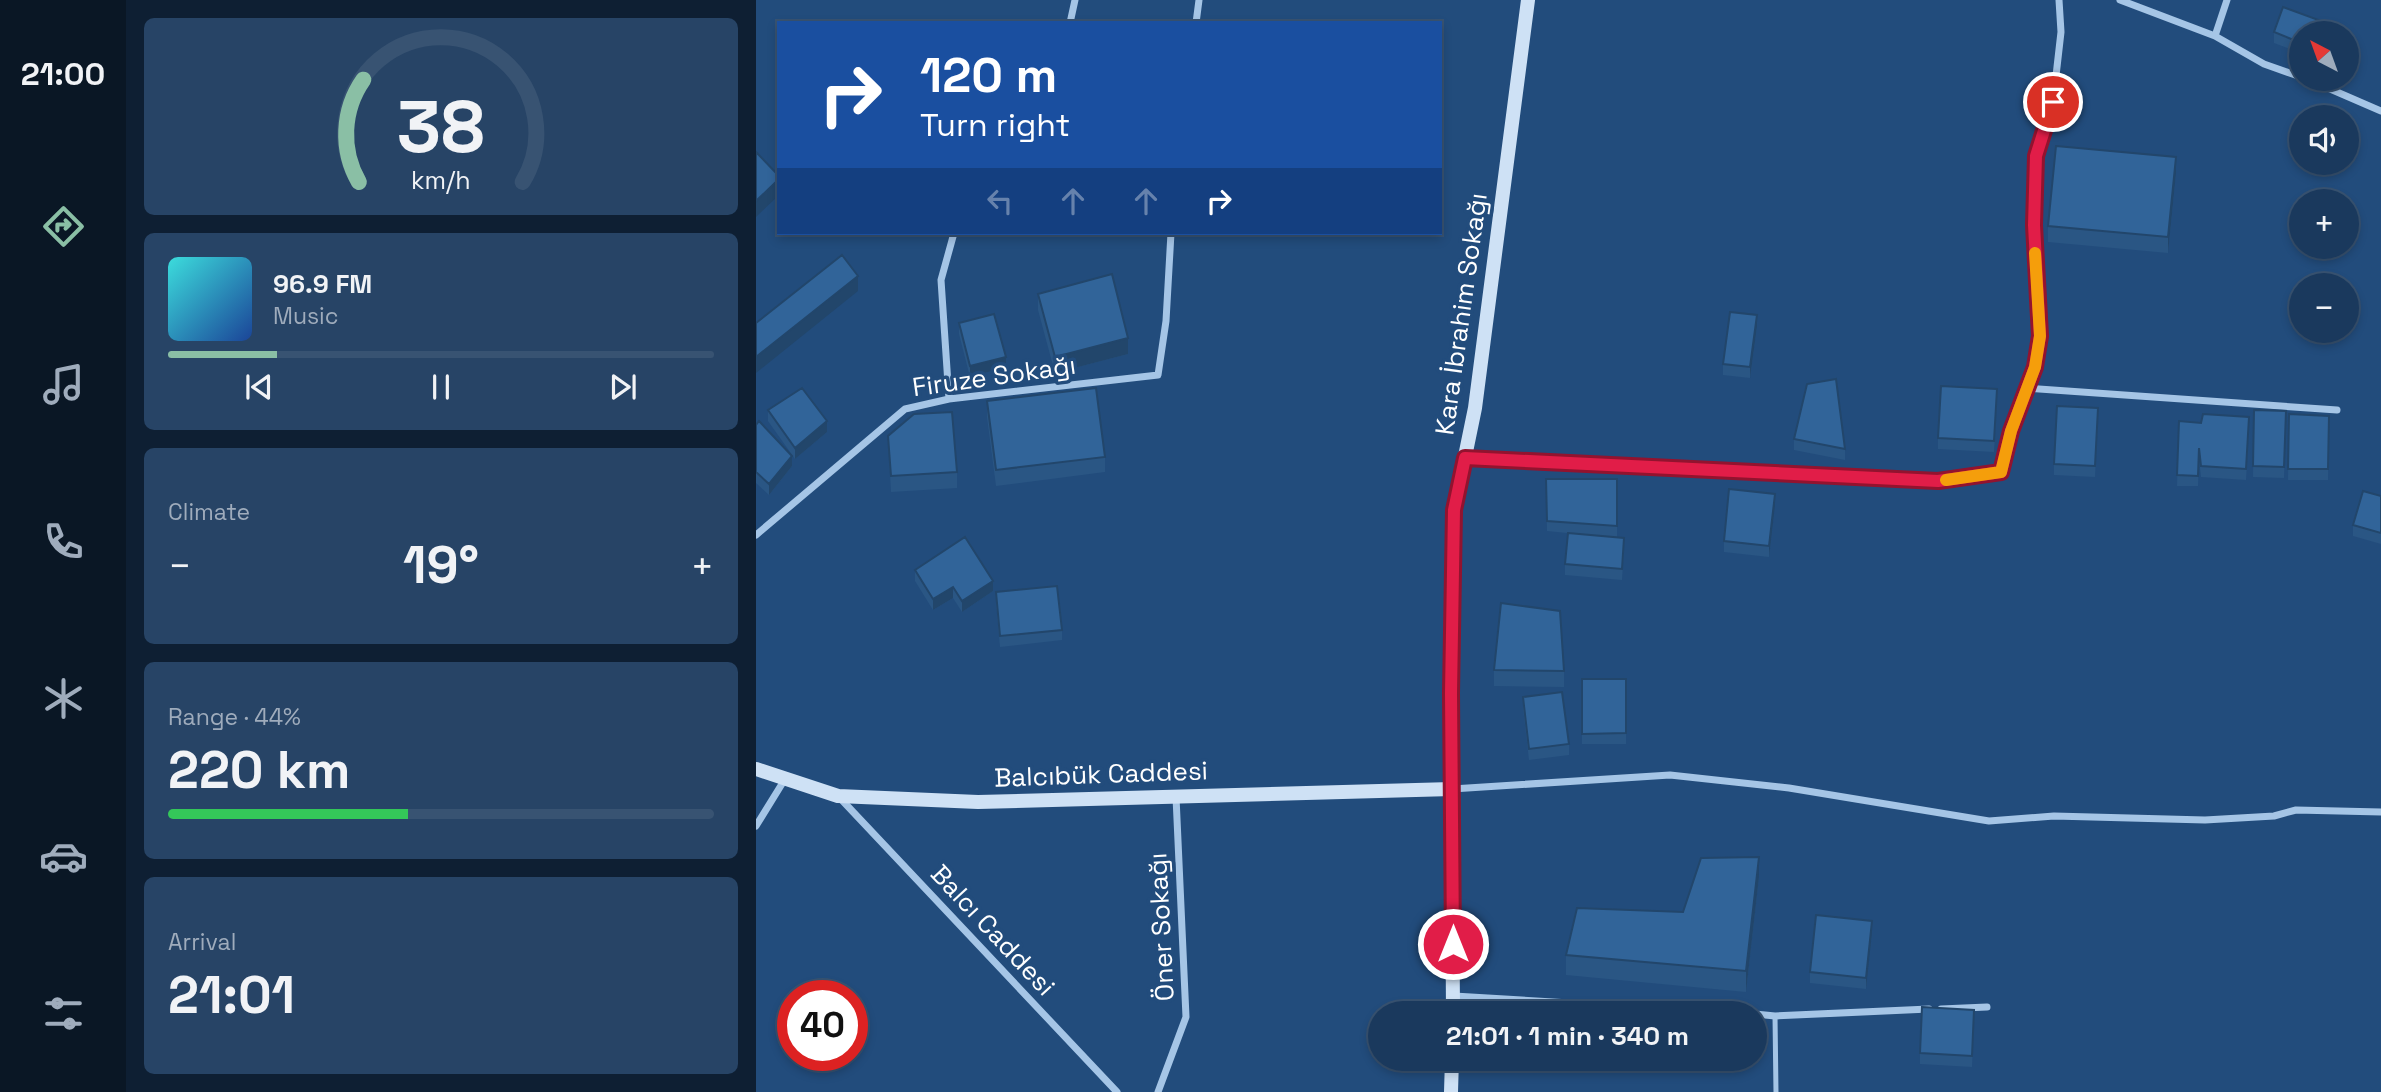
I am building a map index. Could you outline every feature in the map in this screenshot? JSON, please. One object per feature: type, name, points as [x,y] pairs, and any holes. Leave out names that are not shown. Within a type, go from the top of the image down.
[{"type":"street","points":[[1070,21],[1075,0]]},
{"type":"street","points":[[1196,21],[1199,0]]},
{"type":"street","name":"Kara İbrahim Sokağı","points":[[1454,1001],[1451,693],[1454,510],[1475,408],[1528,0]]},
{"type":"street","points":[[1465,458],[1938,481],[2001,472],[2011,431],[2035,367],[2040,336],[2034,225],[2036,156],[2053,102],[2061,32],[2059,0]]},
{"type":"street","points":[[2120,0],[2215,36],[2264,64],[2289,73]]},
{"type":"street","points":[[2215,36],[2227,0]]},
{"type":"street","points":[[2335,91],[2381,111]]},
{"type":"street","points":[[949,398],[941,280],[953,235]]},
{"type":"street","name":"Firuze Sokağı","points":[[756,535],[905,409],[949,398],[1158,375],[1166,321],[1171,235]]},
{"type":"street","points":[[2026,388],[2337,410]]},
{"type":"street","name":"Balcıbük Caddesi","points":[[756,769],[838,796],[978,802],[1452,789]]},
{"type":"street","points":[[1452,789],[1670,775],[1789,788],[1989,821],[2054,816],[2205,820],[2274,816],[2296,810],[2381,812]]},
{"type":"street","points":[[756,826],[786,779]]},
{"type":"street","name":"Balcı Caddesi","points":[[838,796],[1117,1092]]},
{"type":"street","name":"Öner Sokağı","points":[[1158,1092],[1186,1017],[1176,796]]},
{"type":"street","points":[[1454,996],[1537,1001]]},
{"type":"street","points":[[1767,1015],[1987,1007]]},
{"type":"street","points":[[1451,1092],[1452,1071]]},
{"type":"lane","points":[[1775,1016],[1776,1092]]},
{"type":"building","points":[[2283,7],[2321,21],[2289,21],[2289,38],[2274,32]]},
{"type":"building","points":[[2056,146],[2176,157],[2168,237],[2048,226]]},
{"type":"building","points":[[756,152],[777,174],[777,181],[756,201]]},
{"type":"building","points":[[842,255],[858,276],[756,357],[756,323]]},
{"type":"building","points":[[1112,274],[1128,338],[1055,357],[1038,294]]},
{"type":"building","points":[[1730,312],[1757,315],[1750,367],[1723,364]]},
{"type":"building","points":[[994,314],[1006,357],[970,366],[959,323]]},
{"type":"building","points":[[1836,379],[1845,449],[1794,439],[1807,384]]},
{"type":"building","points":[[1941,386],[1997,389],[1994,441],[1938,438]]},
{"type":"building","points":[[802,388],[827,421],[795,448],[768,410]]},
{"type":"building","points":[[1096,388],[1105,457],[996,470],[987,401]]},
{"type":"building","points":[[2057,406],[2098,408],[2095,466],[2054,464]]},
{"type":"building","points":[[2254,410],[2286,411],[2284,467],[2253,466]]},
{"type":"building","points":[[952,412],[957,472],[891,476],[888,436],[914,414]]},
{"type":"building","points":[[2203,414],[2249,417],[2246,469],[2201,466],[2199,448],[2198,476],[2177,475],[2179,421],[2201,423]]},
{"type":"building","points":[[2289,414],[2329,416],[2328,469],[2288,469]]},
{"type":"building","points":[[759,421],[792,456],[769,484],[756,472],[756,425]]},
{"type":"building","points":[[1546,479],[1617,479],[1617,526],[1547,521]]},
{"type":"building","points":[[1729,489],[1775,494],[1769,546],[1724,541]]},
{"type":"building","points":[[2363,491],[2381,496],[2381,533],[2353,525]]},
{"type":"building","points":[[1568,533],[1624,538],[1622,569],[1565,564]]},
{"type":"building","points":[[965,537],[993,581],[962,601],[953,587],[933,599],[915,570]]},
{"type":"building","points":[[1057,586],[1062,630],[1000,636],[996,592]]},
{"type":"building","points":[[1501,603],[1560,611],[1564,671],[1494,670]]},
{"type":"building","points":[[1582,679],[1626,679],[1626,733],[1582,734]]},
{"type":"building","points":[[1562,692],[1569,744],[1529,749],[1523,697]]},
{"type":"building","points":[[1759,857],[1746,971],[1566,955],[1577,908],[1683,912],[1701,858]]},
{"type":"building","points":[[1816,915],[1872,921],[1866,978],[1810,972]]},
{"type":"building","points":[[1922,1007],[1974,1010],[1972,1056],[1920,1053]]},
{"type":"slow traffic","points":[[1946,480],[2001,472],[2011,431],[2035,367],[2040,336],[2035,253]]},
{"type":"route","points":[[1453,944],[1451,693],[1454,510],[1465,458],[1938,481],[2001,472],[2011,431],[2035,367],[2040,336],[2034,225],[2036,156],[2053,102]]}]
